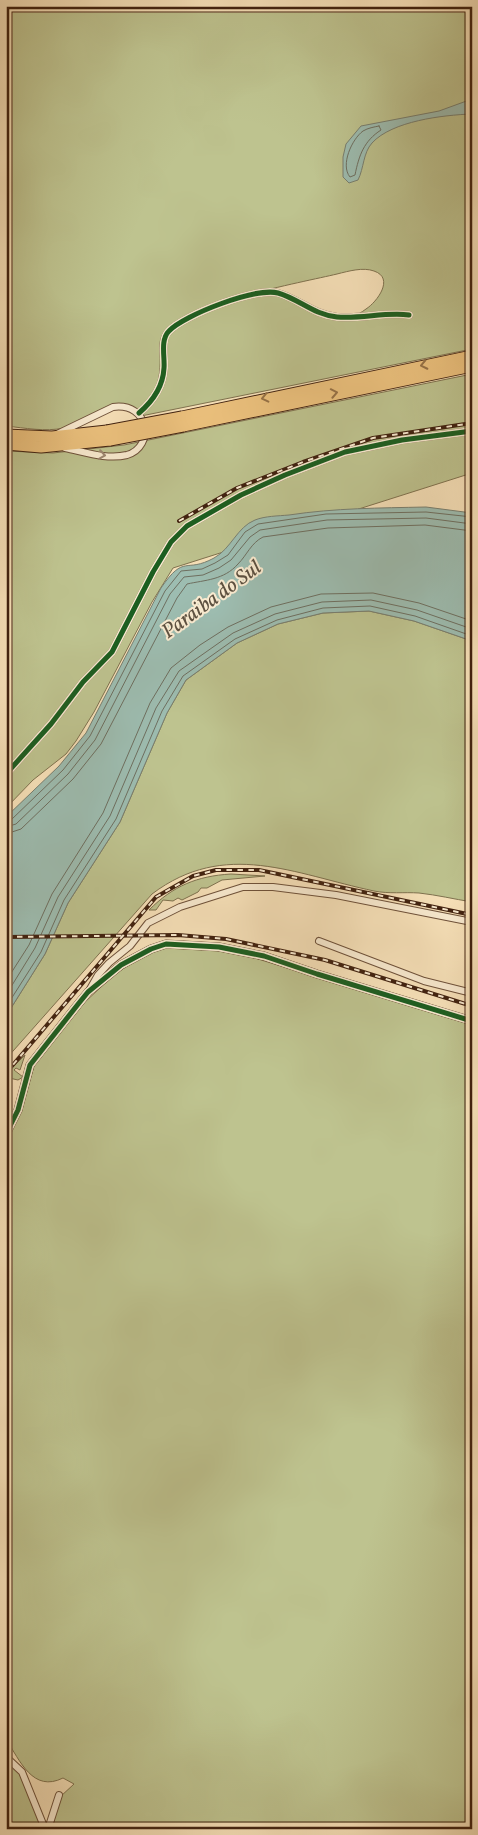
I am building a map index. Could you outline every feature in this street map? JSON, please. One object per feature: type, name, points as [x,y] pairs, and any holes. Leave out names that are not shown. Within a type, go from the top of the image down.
[{"type":"highway","points":[[183,421],[472,356]]},
{"type":"highway","points":[[6,444],[109,435],[472,366]]},
{"type":"highway","points":[[6,435],[53,441]]},
{"type":"street","points":[[139,413],[152,400],[160,385],[164,369],[164,342],[168,332],[181,322],[228,303],[253,294],[269,292],[281,294],[314,312],[330,316],[347,317],[389,313],[409,315]]},
{"type":"street","points":[[113,407],[129,407],[139,413],[143,424],[144,437],[139,447],[127,454],[108,456],[53,441],[113,407]]},
{"type":"street","points":[[6,774],[112,652],[153,572],[171,542],[187,526],[241,495],[285,475],[345,452],[402,440],[472,431]]},
{"type":"street","points":[[6,1134],[18,1110],[30,1065],[88,992],[98,975],[109,962],[130,946],[148,923],[180,907],[244,887],[273,887],[336,895],[472,922]]},
{"type":"street","points":[[319,941],[424,981],[472,993]]},
{"type":"street","points":[[88,992],[121,965],[137,956],[166,944],[182,943],[219,947],[264,956],[472,1021]]},
{"type":"street","points":[[6,1757],[22,1772],[46,1829]]},
{"type":"street","points":[[46,1829],[59,1795]]},
{"type":"green space","points":[[6,6],[472,6],[472,349],[141,416],[140,413],[153,400],[160,388],[164,376],[165,345],[170,332],[176,327],[224,305],[265,295],[287,298],[329,318],[353,317],[375,301],[384,284],[380,274],[374,271],[356,270],[242,296],[191,314],[172,325],[160,341],[160,371],[157,386],[150,399],[139,411],[129,406],[119,405],[110,407],[73,425],[50,430],[6,426]]},
{"type":"green space","points":[[472,374],[472,473],[173,568],[152,602],[94,712],[76,741],[66,754],[33,780],[6,808],[6,451],[53,453],[124,445]]},
{"type":"green space","points":[[369,611],[414,621],[472,641],[472,902],[419,893],[374,891],[288,870],[260,866],[233,864],[206,868],[179,877],[152,894],[6,1059],[6,1016],[45,954],[68,903],[120,822],[167,713],[186,680],[237,643],[278,624],[323,613]]},
{"type":"green space","points":[[231,874],[265,876],[222,880],[207,888],[201,888],[198,892],[182,900],[178,898],[173,901],[163,900],[156,910],[149,910],[167,895],[186,884],[207,877]]},
{"type":"green space","points":[[169,947],[214,950],[248,956],[472,1024],[472,1829],[52,1829],[60,1797],[74,1784],[63,1778],[53,1782],[35,1778],[22,1765],[6,1739],[6,1142],[20,1114],[35,1063],[85,1002],[115,974],[155,951]]},
{"type":"green space","points":[[25,1055],[20,1070],[16,1068],[14,1070],[23,1077],[18,1080],[9,1078],[6,1082],[6,1074]]},
{"type":"green space","points":[[6,1759],[20,1772],[36,1809],[41,1829],[6,1829]]},
{"type":"water","points":[[472,99],[472,114],[433,118],[405,124],[381,135],[369,147],[358,180],[349,183],[343,177],[343,157],[346,144],[361,126],[439,111]]},
{"type":"water","name":"Paraiba do Sul","points":[[426,507],[472,513],[472,641],[414,621],[369,611],[323,613],[278,624],[237,643],[186,680],[167,713],[120,822],[68,903],[45,954],[6,1016],[6,817],[59,766],[86,733],[161,588],[169,577],[181,567],[197,565],[214,558],[225,549],[243,528],[255,520],[272,516],[323,511]]},
{"type":"railway","points":[[179,521],[237,488],[303,462],[373,438],[472,423]]},
{"type":"railway","points":[[6,1073],[156,897],[193,876],[216,870],[259,870],[472,915]]},
{"type":"railway","points":[[6,937],[178,935],[226,939],[325,960],[472,1006]]},
{"type":"cycle path","points":[[139,413],[149,404],[162,381],[166,335],[189,317],[204,310],[238,298],[268,292],[286,296],[329,316],[409,315]]},
{"type":"cycle path","points":[[6,774],[51,724],[83,682],[112,652],[153,572],[171,542],[187,526],[241,495],[285,475],[345,452],[402,440],[472,431]]},
{"type":"cycle path","points":[[6,1134],[18,1110],[30,1065],[88,992],[121,965],[151,949],[166,944],[219,947],[264,956],[472,1021]]}]
